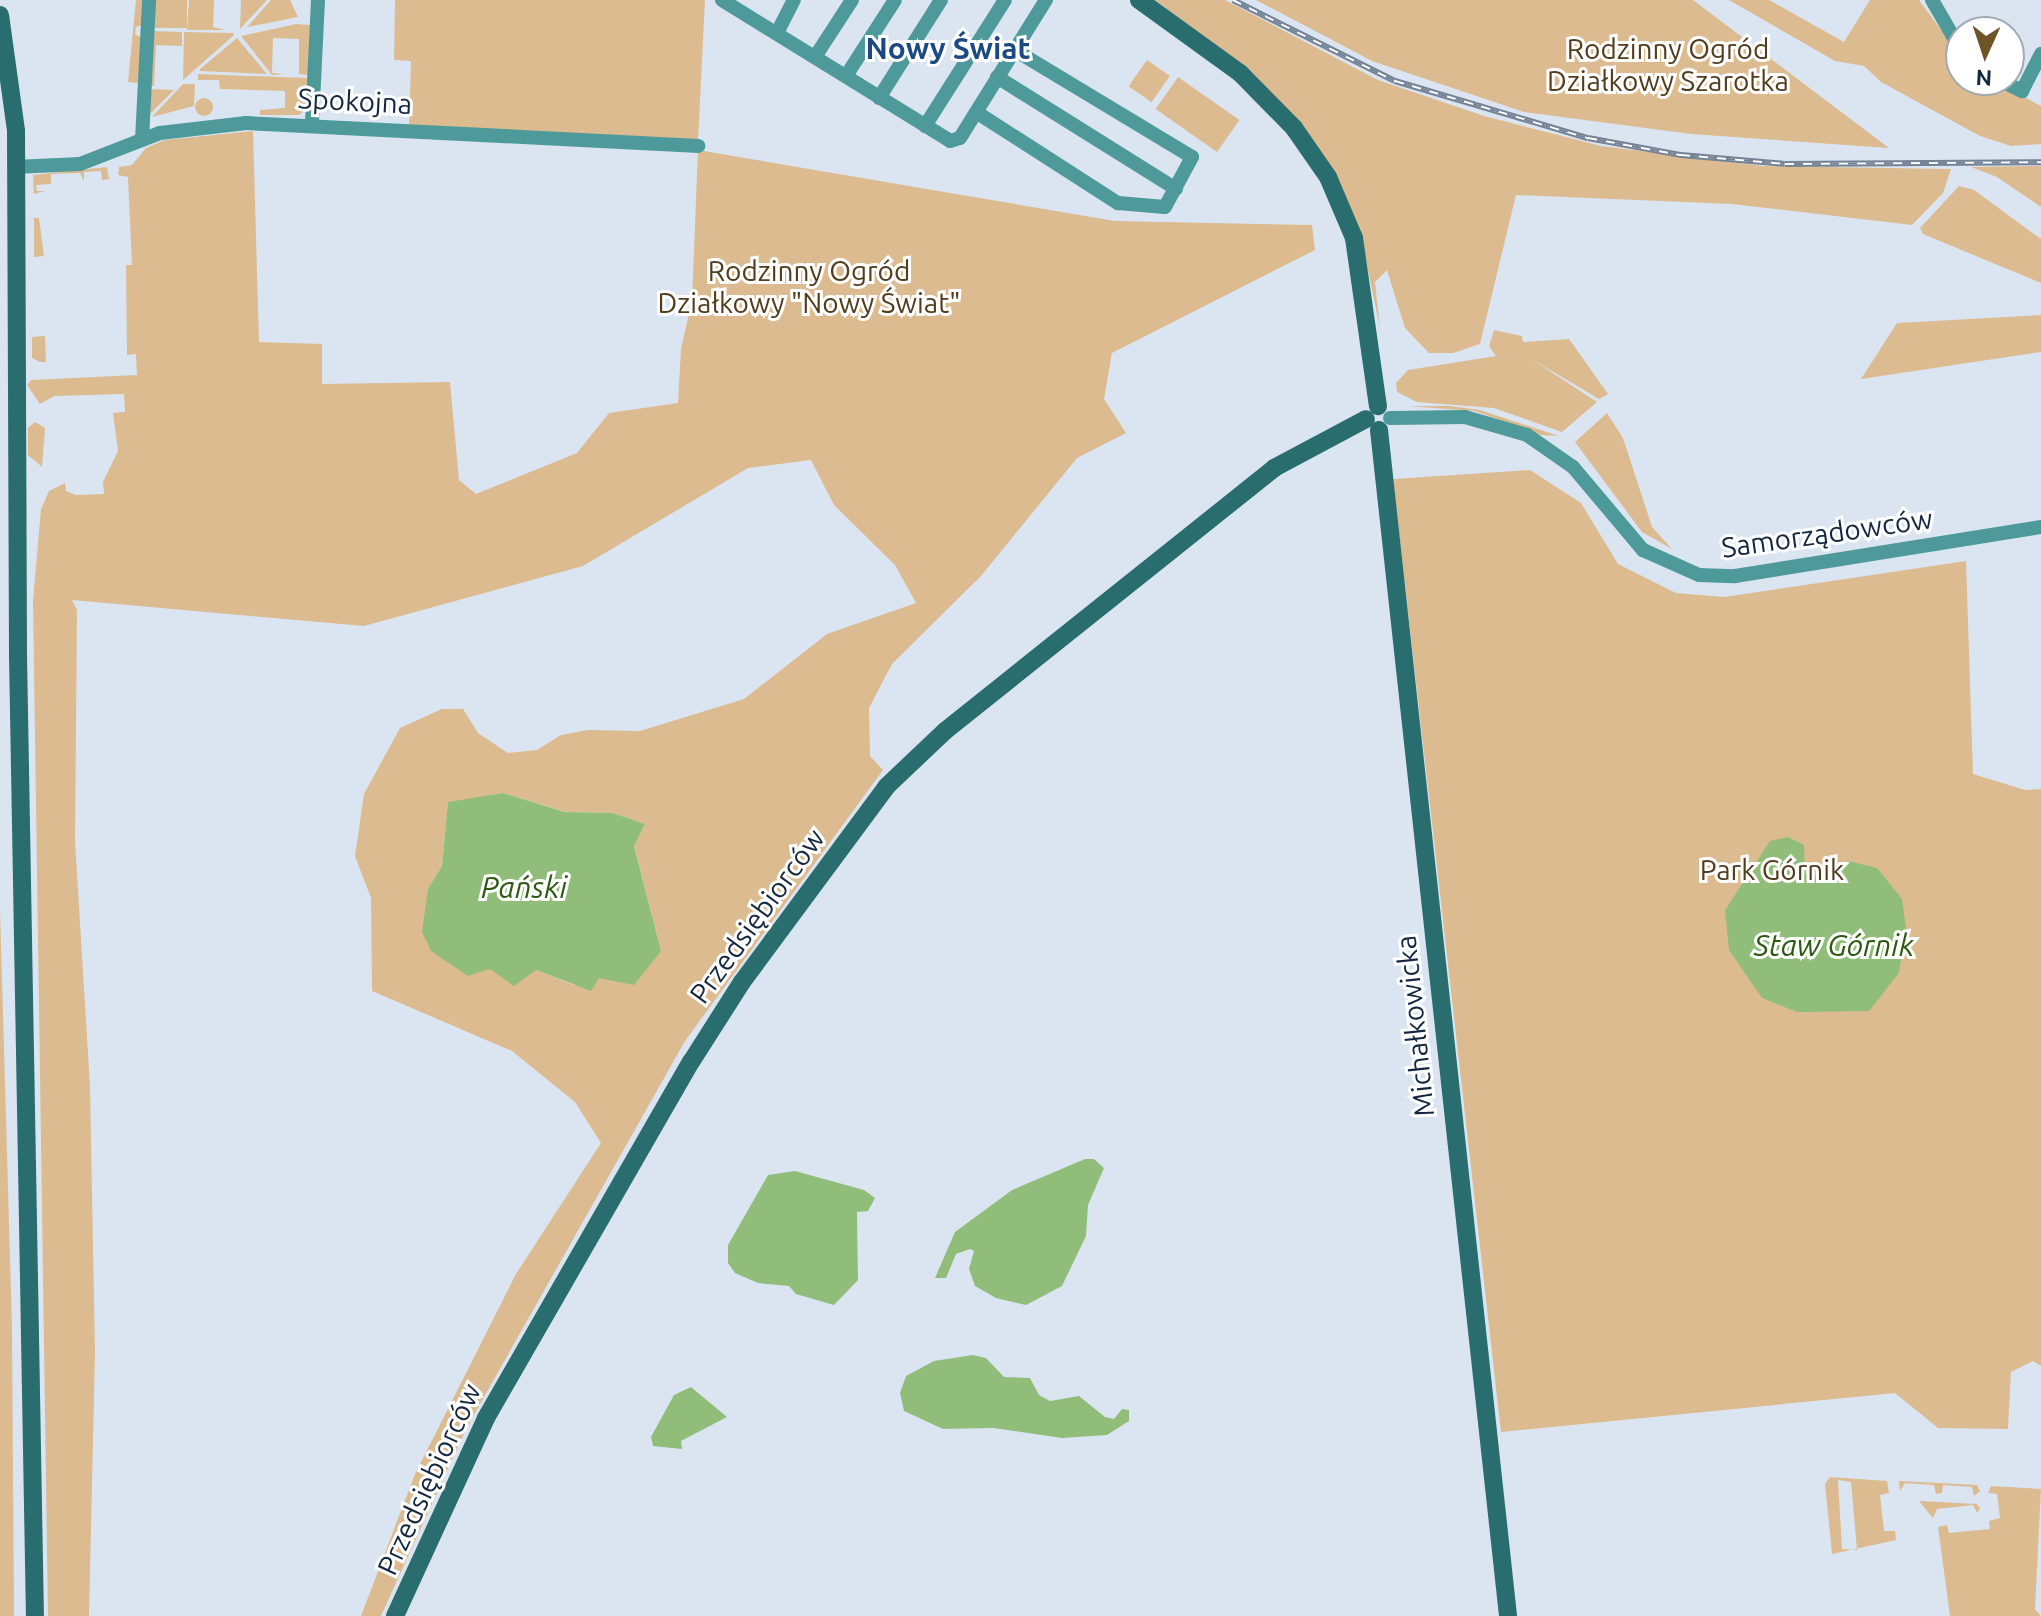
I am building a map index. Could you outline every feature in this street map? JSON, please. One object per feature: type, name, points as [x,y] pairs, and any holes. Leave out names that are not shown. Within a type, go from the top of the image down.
[{"type":"street","points":[[142,140],[149,0]]},
{"type":"street","points":[[312,123],[318,0]]},
{"type":"street","points":[[722,0],[746,6],[777,33],[925,126],[956,141],[1046,0]]},
{"type":"street","points":[[777,33],[794,0]]},
{"type":"street","points":[[815,57],[852,0]]},
{"type":"street","points":[[846,76],[895,0]]},
{"type":"street","points":[[879,98],[941,0]]},
{"type":"street","points":[[925,126],[1005,0]]},
{"type":"street","name":"Michałkowicka","points":[[1139,0],[1240,73],[1294,128],[1328,177],[1354,238],[1378,418],[1508,1616]]},
{"type":"street","points":[[1932,0],[1945,22]]},
{"type":"street","points":[[0,15],[15,167],[35,1616]]},
{"type":"street","points":[[976,112],[1118,203],[1165,207],[1176,189],[1192,157],[1013,49]]},
{"type":"street","points":[[2025,85],[2041,54]]},
{"type":"street","points":[[997,77],[1176,189]]},
{"type":"street","name":"Spokojna","points":[[15,167],[80,164],[142,140],[200,126],[312,123],[698,146]]},
{"type":"street","name":"Samorządowców","points":[[1378,418],[1465,417],[1527,435],[1573,467],[1636,545],[1662,562],[1699,575],[1735,576],[2041,527]]},
{"type":"street","name":"Przedsiębiorców","points":[[395,1616],[486,1418],[691,1062],[742,982],[887,786],[945,731],[1274,468],[1378,418]]},
{"type":"green space","points":[[136,0],[145,0],[144,24],[136,27],[135,34],[142,38],[139,83],[128,82]]},
{"type":"green space","points":[[155,0],[187,0],[187,28],[155,28]]},
{"type":"green space","points":[[189,0],[214,0],[213,27],[225,30],[187,30]]},
{"type":"green space","points":[[241,0],[267,0],[240,29]]},
{"type":"green space","points":[[271,0],[290,0],[298,17],[247,27]]},
{"type":"green space","points":[[395,0],[705,0],[698,141],[409,125],[411,61],[394,60]]},
{"type":"green space","points":[[1155,0],[1225,0],[1378,80],[1484,116],[1601,146],[1763,166],[1951,169],[1943,193],[1912,225],[1732,204],[1516,195],[1480,344],[1453,353],[1429,353],[1405,328],[1387,270],[1375,282],[1380,328],[1362,241],[1297,123],[1237,61]]},
{"type":"green space","name":"Rodzinny Ogród Działkowy Szarotka","points":[[1256,0],[1693,0],[1889,148],[1691,134],[1524,112],[1372,61]]},
{"type":"green space","points":[[1729,0],[1769,0],[1844,42],[1870,0],[1919,0],[1945,35],[1945,96],[2022,96],[2041,106],[2041,144],[2011,146],[1980,136],[1881,82],[1864,66],[1835,61]]},
{"type":"green space","points":[[296,24],[310,25],[308,75],[299,74],[299,39],[273,38],[272,73],[284,74],[272,75],[241,36]]},
{"type":"green space","points":[[152,31],[182,32],[182,46],[156,45],[154,86],[148,86]]},
{"type":"green space","points":[[184,32],[233,33],[234,35],[183,80]]},
{"type":"green space","points":[[237,38],[267,74],[200,71],[200,69]]},
{"type":"green space","points":[[1147,60],[1170,76],[1152,102],[1129,86]]},
{"type":"green space","points":[[198,74],[307,78],[306,109],[299,115],[260,115],[260,110],[285,108],[285,91],[220,89],[219,80],[198,80]]},
{"type":"green space","points":[[1178,77],[1239,120],[1217,152],[1156,109]]},
{"type":"green space","points":[[183,84],[195,84],[194,106],[152,117]]},
{"type":"green space","points":[[148,89],[174,90],[149,115]]},
{"type":"green space","points":[[200,98],[208,98],[213,107],[211,114],[200,116],[195,111],[195,103]]},
{"type":"green space","name":"Rodzinny Ogród Działkowy \"Nowy Świat\"","points":[[253,131],[259,342],[322,344],[322,384],[450,382],[459,480],[476,494],[577,453],[609,413],[678,403],[681,349],[692,300],[698,150],[1115,221],[1312,225],[1315,250],[1112,353],[1104,399],[1126,433],[1077,458],[981,576],[892,664],[869,708],[870,756],[883,770],[685,1041],[466,1429],[381,1616],[361,1616],[415,1474],[516,1274],[601,1143],[575,1102],[512,1051],[372,991],[371,898],[355,856],[364,794],[400,728],[442,709],[463,709],[478,733],[508,753],[537,750],[561,735],[588,730],[640,731],[744,699],[827,634],[916,603],[895,565],[834,505],[811,460],[748,468],[583,566],[364,626],[72,600],[77,610],[75,841],[90,1086],[95,1353],[89,1616],[48,1616],[33,601],[41,509],[49,491],[65,483],[66,491],[76,495],[104,494],[103,482],[118,451],[113,413],[125,412],[124,394],[54,396],[40,404],[27,385],[31,380],[137,375],[136,354],[127,355],[126,265],[132,265],[128,177],[118,175],[119,167],[132,165],[146,148],[165,140]],"holes":[[[503,793],[566,812],[613,813],[645,824],[634,845],[661,951],[574,985],[536,970],[490,969],[428,889],[442,866],[448,803]]]},
{"type":"green space","points":[[2041,166],[2041,207],[1997,177],[1971,167]]},
{"type":"green space","points":[[107,167],[109,179],[102,180],[101,171],[84,172],[84,181],[80,173],[51,174],[51,184],[36,185],[37,191],[45,191],[34,194],[33,175]]},
{"type":"green space","points":[[1959,186],[1974,190],[2041,239],[2041,283],[1923,234],[1920,228]]},
{"type":"green space","points":[[34,218],[39,218],[44,256],[34,257]]},
{"type":"green space","points":[[2041,315],[2041,352],[1861,379],[1897,323]]},
{"type":"green space","points":[[1494,330],[1522,336],[1523,342],[1569,339],[1608,394],[1599,399],[1533,360],[1597,402],[1562,432],[1494,408],[1417,402],[1397,392],[1396,383],[1408,370],[1496,356],[1489,346]]},
{"type":"green space","points":[[45,336],[46,362],[40,362],[32,358],[32,337]]},
{"type":"green space","points":[[1408,406],[1480,410],[1559,436],[1540,435],[1475,411]]},
{"type":"green space","points":[[1607,413],[1623,438],[1652,527],[1672,549],[1642,532],[1575,442]]},
{"type":"green space","points":[[35,422],[45,428],[42,467],[28,455],[28,428]]},
{"type":"green space","name":"Park Górnik","points":[[1530,470],[1581,503],[1618,564],[1676,593],[1724,597],[1966,561],[1973,774],[2025,790],[2041,789],[2041,1366],[2033,1361],[2011,1372],[2008,1429],[1938,1428],[1895,1393],[1501,1432],[1393,479]]},
{"type":"green space","points":[[0,909],[12,1328],[14,1616],[0,1616]]},
{"type":"green space","points":[[1830,1477],[1887,1481],[1889,1493],[1880,1495],[1884,1531],[1895,1531],[1896,1540],[1857,1549],[1851,1482],[1838,1480],[1842,1549],[1852,1550],[1832,1554],[1825,1484]]},
{"type":"green space","points":[[1899,1481],[1977,1485],[1980,1491],[1974,1496],[1972,1487],[1943,1485],[1942,1493],[1936,1494],[1934,1485],[1905,1483],[1900,1491]]},
{"type":"green space","points":[[1991,1486],[2041,1489],[2035,1609],[2041,1616],[1950,1616],[1938,1527],[1947,1525],[1949,1533],[1990,1529],[1989,1521],[2000,1518],[1997,1494],[1988,1493]]},
{"type":"green space","points":[[1919,1501],[1977,1504],[1980,1509],[1977,1513],[1973,1505],[1937,1509],[1933,1518]]},
{"type":"water","name":"Pański","points":[[503,793],[565,812],[613,813],[645,824],[634,846],[661,951],[634,985],[599,978],[591,991],[536,970],[514,986],[490,969],[468,976],[431,951],[422,932],[428,889],[442,866],[448,802]]},
{"type":"water","name":"Staw Górnik","points":[[1788,837],[1804,845],[1805,874],[1822,877],[1848,861],[1877,868],[1902,899],[1906,928],[1899,973],[1869,1011],[1797,1012],[1762,998],[1729,950],[1725,910],[1770,841]]},
{"type":"water","points":[[1085,1159],[1094,1159],[1104,1168],[1088,1205],[1086,1236],[1062,1286],[1026,1305],[996,1298],[975,1286],[969,1269],[974,1251],[970,1249],[956,1254],[946,1278],[935,1278],[955,1232],[1012,1190]]},
{"type":"water","points":[[795,1171],[864,1190],[875,1198],[868,1211],[857,1212],[858,1280],[834,1305],[796,1294],[789,1286],[758,1283],[735,1273],[728,1263],[728,1245],[768,1175]]},
{"type":"water","points":[[973,1355],[986,1358],[1004,1377],[1030,1378],[1039,1395],[1050,1401],[1079,1396],[1105,1417],[1114,1419],[1122,1409],[1129,1410],[1129,1421],[1107,1435],[1062,1438],[993,1428],[943,1429],[904,1411],[900,1393],[906,1376],[934,1361]]},
{"type":"water","points":[[691,1387],[727,1417],[681,1441],[682,1449],[653,1446],[651,1437],[674,1395]]},
{"type":"railway","points":[[1233,0],[1395,81],[1588,138],[1681,155],[1785,164],[2041,162]]},
{"type":"district","name":"Nowy Świat","points":[[948,48]]}]
